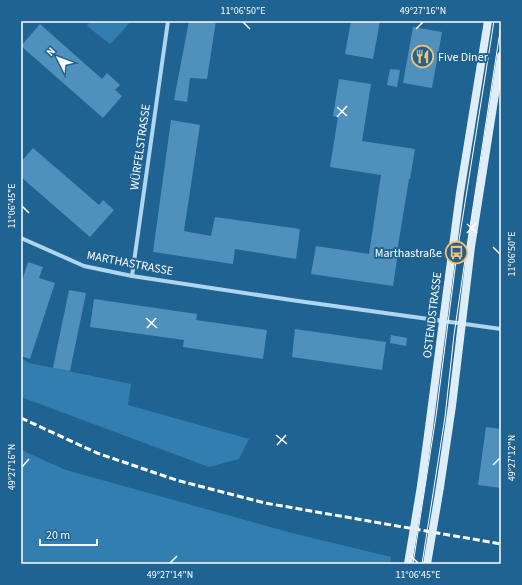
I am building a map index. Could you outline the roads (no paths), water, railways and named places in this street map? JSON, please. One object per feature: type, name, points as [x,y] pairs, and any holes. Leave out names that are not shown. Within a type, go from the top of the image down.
[{"type":"main road","name":"OSTENDSTRASSE","points":[[408,564],[421,486],[460,193],[488,21]]},
{"type":"main road","points":[[427,564],[452,406],[471,247],[501,56]]},
{"type":"street","name":"WÜRFELSTRASSE","points":[[132,276],[168,21]]},
{"type":"street","name":"MARTHASTRASSE","points":[[21,238],[84,266],[132,276],[501,329]]},
{"type":"tram line","points":[[413,564],[436,416],[457,253],[494,21]]},
{"type":"tram line","points":[[422,564],[445,417],[454,335],[466,253],[501,25]]},
{"type":"railway","points":[[21,418],[97,453],[176,480],[265,503],[501,544]]},
{"type":"place","name":"Five Diner","points":[[422,57]]},
{"type":"place","name":"Marthastraße","points":[[457,253]]}]
